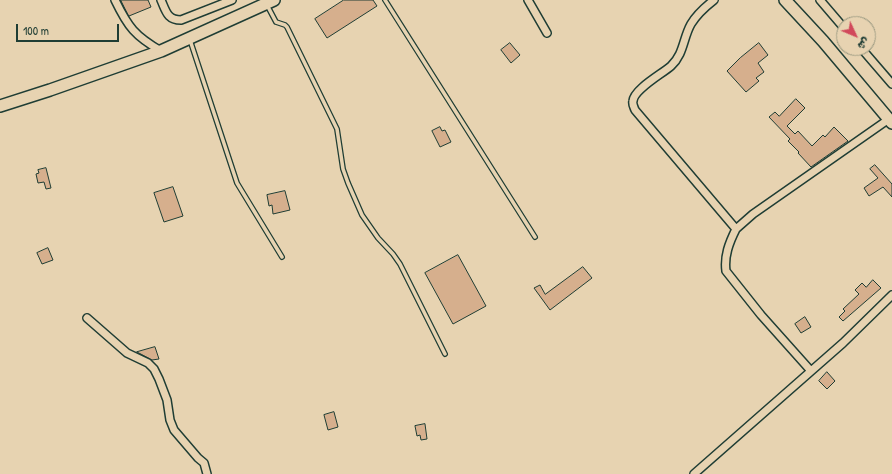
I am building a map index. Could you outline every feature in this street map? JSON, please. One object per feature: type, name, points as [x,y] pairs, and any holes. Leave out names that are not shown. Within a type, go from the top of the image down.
[{"type":"main road","points":[[785,0],[823,41],[891,121]]},
{"type":"main road","points":[[0,106],[161,51],[270,2]]},
{"type":"street","points":[[116,0],[121,13],[133,32],[143,41],[161,51]]},
{"type":"street","points":[[161,0],[169,16],[174,20],[181,20],[232,0]]},
{"type":"street","points":[[528,0],[547,33]]},
{"type":"street","points":[[714,0],[698,14],[690,25],[679,57],[672,65],[639,91],[634,96],[632,102],[635,110],[736,229]]},
{"type":"street","points":[[820,0],[836,19]]},
{"type":"street","points":[[868,56],[892,84]]},
{"type":"street","points":[[811,371],[732,281],[726,271],[725,264],[728,247],[736,229],[753,214],[891,121]]},
{"type":"street","points":[[694,474],[843,343],[892,295]]},
{"type":"street","points":[[87,318],[127,353],[148,363],[154,369],[160,379],[167,400],[170,420],[174,430],[204,463],[207,474]]},
{"type":"lane","points":[[385,0],[477,148],[535,237]]},
{"type":"lane","points":[[270,2],[276,22],[287,27],[337,129],[343,169],[362,215],[378,238],[400,264],[445,354]]},
{"type":"lane","points":[[189,38],[237,183],[282,257]]},
{"type":"building","points":[[121,0],[148,0],[151,7],[129,16]]},
{"type":"building","points":[[344,0],[373,0],[377,6],[327,38],[315,19]]},
{"type":"building","points":[[510,43],[520,55],[511,63],[501,50]]},
{"type":"building","points":[[759,43],[768,55],[758,63],[764,72],[756,78],[759,81],[746,92],[727,71],[740,58]]},
{"type":"building","points":[[796,99],[805,108],[787,126],[795,134],[798,131],[812,146],[823,135],[825,137],[834,127],[848,141],[811,167],[788,141],[790,139],[769,117],[775,112],[779,116]]},
{"type":"building","points":[[440,127],[442,131],[445,130],[451,142],[440,147],[432,131]]},
{"type":"building","points":[[875,165],[892,184],[892,197],[883,187],[869,196],[864,188],[878,178],[870,169]]},
{"type":"building","points":[[46,168],[51,188],[46,189],[44,182],[38,183],[36,174],[39,173],[38,170]]},
{"type":"building","points":[[173,187],[183,216],[164,222],[154,193]]},
{"type":"building","points":[[285,191],[290,210],[273,214],[272,205],[269,206],[267,195]]},
{"type":"building","points":[[48,248],[53,260],[42,264],[37,253]]},
{"type":"building","points":[[458,255],[486,306],[453,324],[425,273]]},
{"type":"building","points":[[583,267],[592,278],[550,310],[534,288],[540,285],[545,294]]},
{"type":"building","points":[[873,280],[881,288],[843,321],[839,317],[845,311],[843,309],[859,294],[855,290],[862,283],[866,287]]},
{"type":"building","points":[[805,317],[811,327],[801,333],[795,324]]},
{"type":"building","points":[[155,347],[159,359],[152,360],[137,352]]},
{"type":"building","points":[[827,372],[835,381],[827,389],[819,381]]},
{"type":"building","points":[[334,412],[338,427],[328,430],[324,415]]},
{"type":"building","points":[[425,424],[427,439],[421,440],[420,435],[417,436],[415,426]]}]
